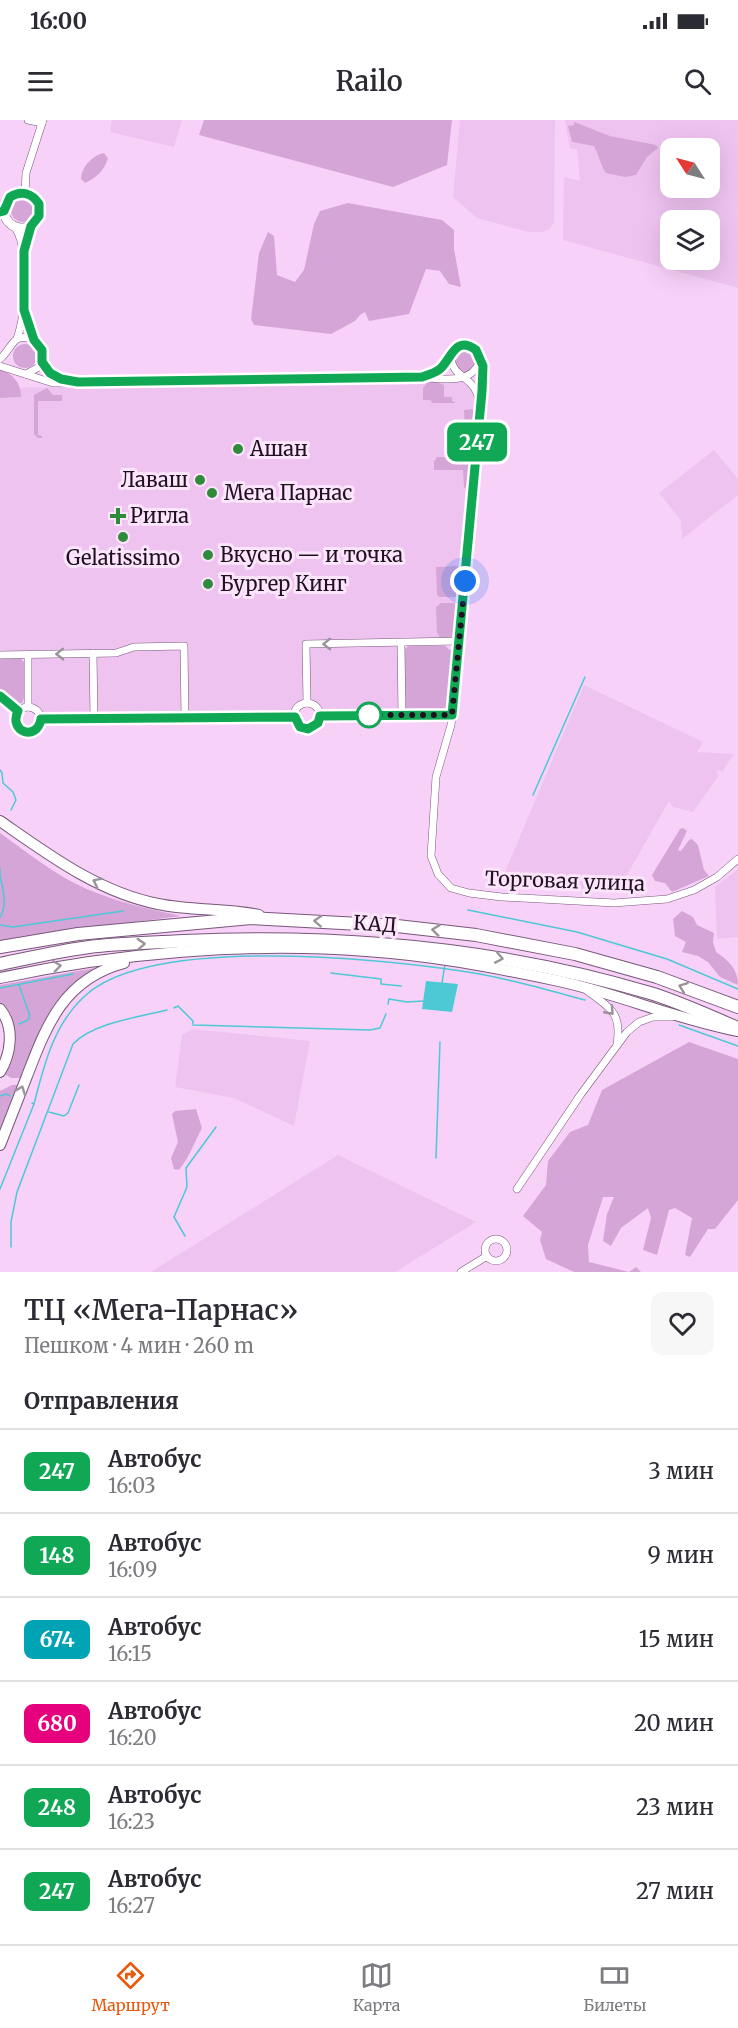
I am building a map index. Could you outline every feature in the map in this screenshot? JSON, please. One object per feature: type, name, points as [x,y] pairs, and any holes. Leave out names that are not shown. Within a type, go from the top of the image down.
[{"type":"highway","name":"КАД","points":[[0,947],[78,934],[251,918],[397,926],[476,935],[575,954],[657,977],[738,1007]]},
{"type":"highway","name":"КАД","points":[[0,964],[89,947],[164,942],[252,938],[371,942],[472,953],[572,972],[652,993],[738,1030]]},
{"type":"main road","points":[[25,193],[35,198],[39,204],[39,216],[31,226],[15,227],[3,215],[10,197],[25,193]]},
{"type":"main road","points":[[0,821],[71,870],[124,895],[159,904],[250,913],[282,919]]},
{"type":"main road","points":[[0,978],[51,967],[157,954],[239,948],[365,951],[456,961],[556,980],[684,1018],[738,1030]]},
{"type":"main road","points":[[0,1145],[42,1035],[66,997],[94,975],[114,965],[157,954]]},
{"type":"main road","points":[[0,1009],[9,1028],[10,1047],[6,1062],[0,1072]]},
{"type":"street","points":[[25,193],[26,173],[43,121],[28,120]]},
{"type":"street","points":[[24,251],[31,226]]},
{"type":"street","points":[[12,369],[3,356],[8,347],[17,339],[24,310],[24,251],[21,236],[15,227]]},
{"type":"street","points":[[24,310],[34,340],[42,350],[42,362],[50,373],[57,378],[78,382]]},
{"type":"street","points":[[17,339],[34,340]]},
{"type":"street","points":[[320,716],[452,715],[482,391],[481,359],[476,350],[465,345],[459,346],[441,368],[422,377]]},
{"type":"street","points":[[451,354],[451,366],[476,388],[480,406]]},
{"type":"street","points":[[0,366],[53,383],[465,378],[476,371],[481,359]]},
{"type":"street","points":[[26,374],[35,371],[42,362]]},
{"type":"street","points":[[307,703],[306,644],[459,641]]},
{"type":"street","points":[[401,643],[402,715]]},
{"type":"street","points":[[0,655],[119,653],[134,647],[184,646],[184,718]]},
{"type":"street","points":[[93,653],[94,719]]},
{"type":"street","points":[[28,655],[28,707]]},
{"type":"street","points":[[0,697],[18,711]]},
{"type":"street","points":[[307,703],[315,706],[320,716],[318,723],[308,729],[300,727],[295,717],[297,709],[307,703]]},
{"type":"street","points":[[28,707],[36,709],[41,719],[35,731],[22,731],[15,720],[18,711],[28,707]]},
{"type":"street","name":"Торговая улица","points":[[452,715],[436,777],[431,856],[438,874],[451,888],[502,897],[614,903],[668,900],[694,890],[717,877],[738,860]]},
{"type":"street","points":[[41,719],[295,717]]},
{"type":"street","points":[[582,987],[611,1008],[618,1019],[617,1044]]},
{"type":"street","points":[[517,1189],[617,1044],[639,1022],[653,1017],[684,1018]]},
{"type":"street","points":[[460,1272],[487,1256]]},
{"type":"shaded area","points":[[112,120],[182,120],[174,147],[110,132]]},
{"type":"shaded area","points":[[204,120],[452,120],[447,165],[393,187],[199,135]]},
{"type":"shaded area","points":[[460,120],[555,120],[554,222],[550,229],[542,232],[528,232],[477,218],[453,197]]},
{"type":"shaded area","points":[[565,120],[738,120],[738,288],[672,270],[720,270],[720,210],[660,210],[660,267],[563,240],[564,177],[580,181],[577,149],[570,149]]},
{"type":"shaded area","points":[[574,122],[610,136],[656,145],[658,148],[647,157],[636,175],[625,177],[606,173],[594,146],[572,142],[568,126],[574,125]]},
{"type":"shaded area","points":[[104,153],[108,158],[105,166],[85,183],[81,179],[85,166],[96,156]]},
{"type":"shaded area","points":[[23,198],[32,201],[35,210],[32,219],[23,222],[14,219],[11,210],[14,201]]},
{"type":"shaded area","points":[[348,203],[442,220],[454,230],[454,249],[461,287],[449,284],[440,271],[426,269],[409,314],[369,321],[365,312],[355,321],[331,334],[254,325],[251,319],[259,253],[268,232],[274,236],[277,275],[295,282],[304,270],[314,224],[320,211]]},
{"type":"shaded area","points":[[25,344],[34,347],[37,356],[34,365],[25,368],[16,365],[13,356],[16,347]]},
{"type":"shaded area","points":[[466,348],[471,349],[477,355],[477,365],[471,371],[466,372],[461,371],[455,365],[454,360],[455,355],[461,349]]},
{"type":"shaded area","points":[[0,369],[15,380],[20,387],[21,397],[0,398]]},
{"type":"shaded area","points":[[437,380],[463,382],[471,386],[477,406],[457,644],[400,645],[400,707],[396,713],[327,713],[312,701],[299,703],[291,714],[49,717],[33,703],[26,701],[25,651],[0,652],[0,388]]},
{"type":"shaded area","points":[[428,381],[444,385],[444,397],[452,397],[452,401],[456,403],[433,403],[430,400],[423,400],[423,388]]},
{"type":"shaded area","points":[[47,388],[53,395],[62,395],[62,401],[38,401],[38,435],[42,438],[38,438],[34,434],[34,395]]},
{"type":"shaded area","points":[[472,409],[476,415],[473,447],[467,451],[449,451],[449,448],[466,448],[464,410]]},
{"type":"shaded area","points":[[714,450],[738,479],[738,495],[682,539],[681,520],[659,493]]},
{"type":"shaded area","points":[[437,457],[469,458],[472,461],[468,486],[464,488],[463,470],[434,470]]},
{"type":"shaded area","points":[[457,566],[462,571],[460,595],[439,597],[436,567]]},
{"type":"shaded area","points":[[441,603],[455,603],[460,607],[458,632],[450,639],[440,638],[437,632],[436,607]]},
{"type":"shaded area","points":[[408,646],[445,646],[454,653],[451,704],[446,710],[409,711],[406,709],[404,650]]},
{"type":"shaded area","points":[[20,658],[24,662],[24,698],[19,704],[0,692],[0,659]]},
{"type":"shaded area","points":[[584,685],[703,742],[697,752],[734,754],[722,772],[719,770],[716,773],[719,775],[693,812],[673,807],[669,801],[619,889],[499,886]]},
{"type":"shaded area","points":[[680,829],[687,831],[678,850],[681,851],[692,839],[698,845],[704,870],[709,876],[672,892],[665,883],[655,881],[652,875]]},
{"type":"shaded area","points":[[0,833],[31,856],[87,889],[145,908],[181,916],[35,935],[0,942]]},
{"type":"shaded area","points":[[738,869],[738,937],[717,939],[715,887]]},
{"type":"shaded area","points":[[682,911],[693,917],[697,925],[714,933],[713,942],[716,952],[732,966],[738,985],[720,977],[708,962],[698,956],[682,952],[686,942],[675,936],[673,919]]},
{"type":"shaded area","points":[[95,968],[67,991],[48,1017],[40,1030],[20,1078],[11,1078],[5,1074],[13,1056],[15,1037],[11,1020],[0,1003],[0,985]]},
{"type":"shaded area","points":[[426,981],[458,984],[452,1012],[422,1009]]},
{"type":"shaded area","points":[[192,1029],[310,1041],[294,1126],[234,1098],[175,1087],[182,1035]]},
{"type":"shaded area","points":[[689,1042],[738,1059],[738,1200],[715,1229],[708,1229],[690,1257],[685,1255],[692,1218],[675,1208],[669,1210],[657,1255],[643,1250],[651,1218],[648,1208],[621,1228],[611,1246],[603,1241],[607,1214],[614,1197],[603,1197],[588,1245],[589,1262],[629,1272],[574,1272],[546,1259],[540,1240],[542,1232],[523,1216],[546,1185],[548,1161],[570,1132],[588,1125],[602,1090]]},
{"type":"shaded area","points":[[12,1085],[18,1085],[0,1133],[0,1091]]},
{"type":"shaded area","points":[[196,1109],[202,1128],[183,1165],[179,1170],[174,1169],[171,1158],[178,1142],[172,1114],[175,1111]]},
{"type":"shaded area","points":[[338,1155],[476,1222],[395,1272],[151,1272]]},
{"type":"shaded area","points":[[636,1267],[641,1272],[629,1272]]},
{"type":"waterway","points":[[533,795],[585,677]]},
{"type":"waterway","points":[[0,770],[3,783],[13,792],[16,800],[11,810]]},
{"type":"waterway","points":[[0,869],[0,875]]},
{"type":"waterway","points":[[0,876],[4,902],[0,917]]},
{"type":"waterway","points":[[468,910],[577,932],[667,959],[738,989]]},
{"type":"waterway","points":[[0,925],[13,927],[123,911]]},
{"type":"waterway","points":[[32,1103],[34,1104],[52,1045],[75,1006],[86,995],[118,976],[160,965],[211,958],[266,956],[376,961],[477,974],[585,1000]]},
{"type":"waterway","points":[[442,983],[445,964]]},
{"type":"waterway","points":[[331,973],[381,979],[381,984],[401,986]]},
{"type":"waterway","points":[[0,988],[73,974]]},
{"type":"waterway","points":[[19,985],[30,1016],[28,1020],[19,1024]]},
{"type":"waterway","points":[[388,1004],[389,999],[407,1002],[423,1001]]},
{"type":"waterway","points":[[174,1008],[178,1006],[193,1021],[193,1025],[370,1030],[380,1028],[386,1014]]},
{"type":"waterway","points":[[11,1247],[11,1222],[17,1192],[73,1044],[104,1026],[167,1010]]},
{"type":"waterway","points":[[679,1025],[738,1046]]},
{"type":"waterway","points":[[436,1158],[440,1042]]},
{"type":"waterway","points":[[49,1112],[64,1116],[68,1113],[79,1085]]},
{"type":"waterway","points":[[0,1096],[6,1094],[10,1096]]},
{"type":"waterway","points":[[0,1189],[34,1104]]},
{"type":"waterway","points":[[185,1236],[174,1217],[187,1187],[186,1168],[216,1127]]},
{"type":"bus line","name":"247","points":[[0,212],[4,211],[7,201],[14,194],[25,193],[35,198],[39,204],[39,216],[31,226],[24,251],[24,310],[34,340],[42,350],[42,362],[57,378],[78,382],[422,377],[441,368],[454,350],[465,345],[476,350],[483,366],[452,715],[320,716],[318,723],[308,729],[300,727],[295,717],[41,719],[35,731],[26,732],[16,724],[18,711],[0,696]]},
{"type":"place","name":"Ашан","points":[[238,449]]},
{"type":"place","name":"Лаваш","points":[[200,480]]},
{"type":"place","name":"Мега Парнас","points":[[212,493]]},
{"type":"place","name":"Ригла","points":[[118,516]]},
{"type":"place","name":"Gelatissimo","points":[[123,537]]},
{"type":"place","name":"Вкусно — и точка","points":[[208,555]]},
{"type":"place","name":"Бургер Кинг","points":[[208,584]]},
{"type":"route","points":[[369,715],[452,715],[465,581]]}]
